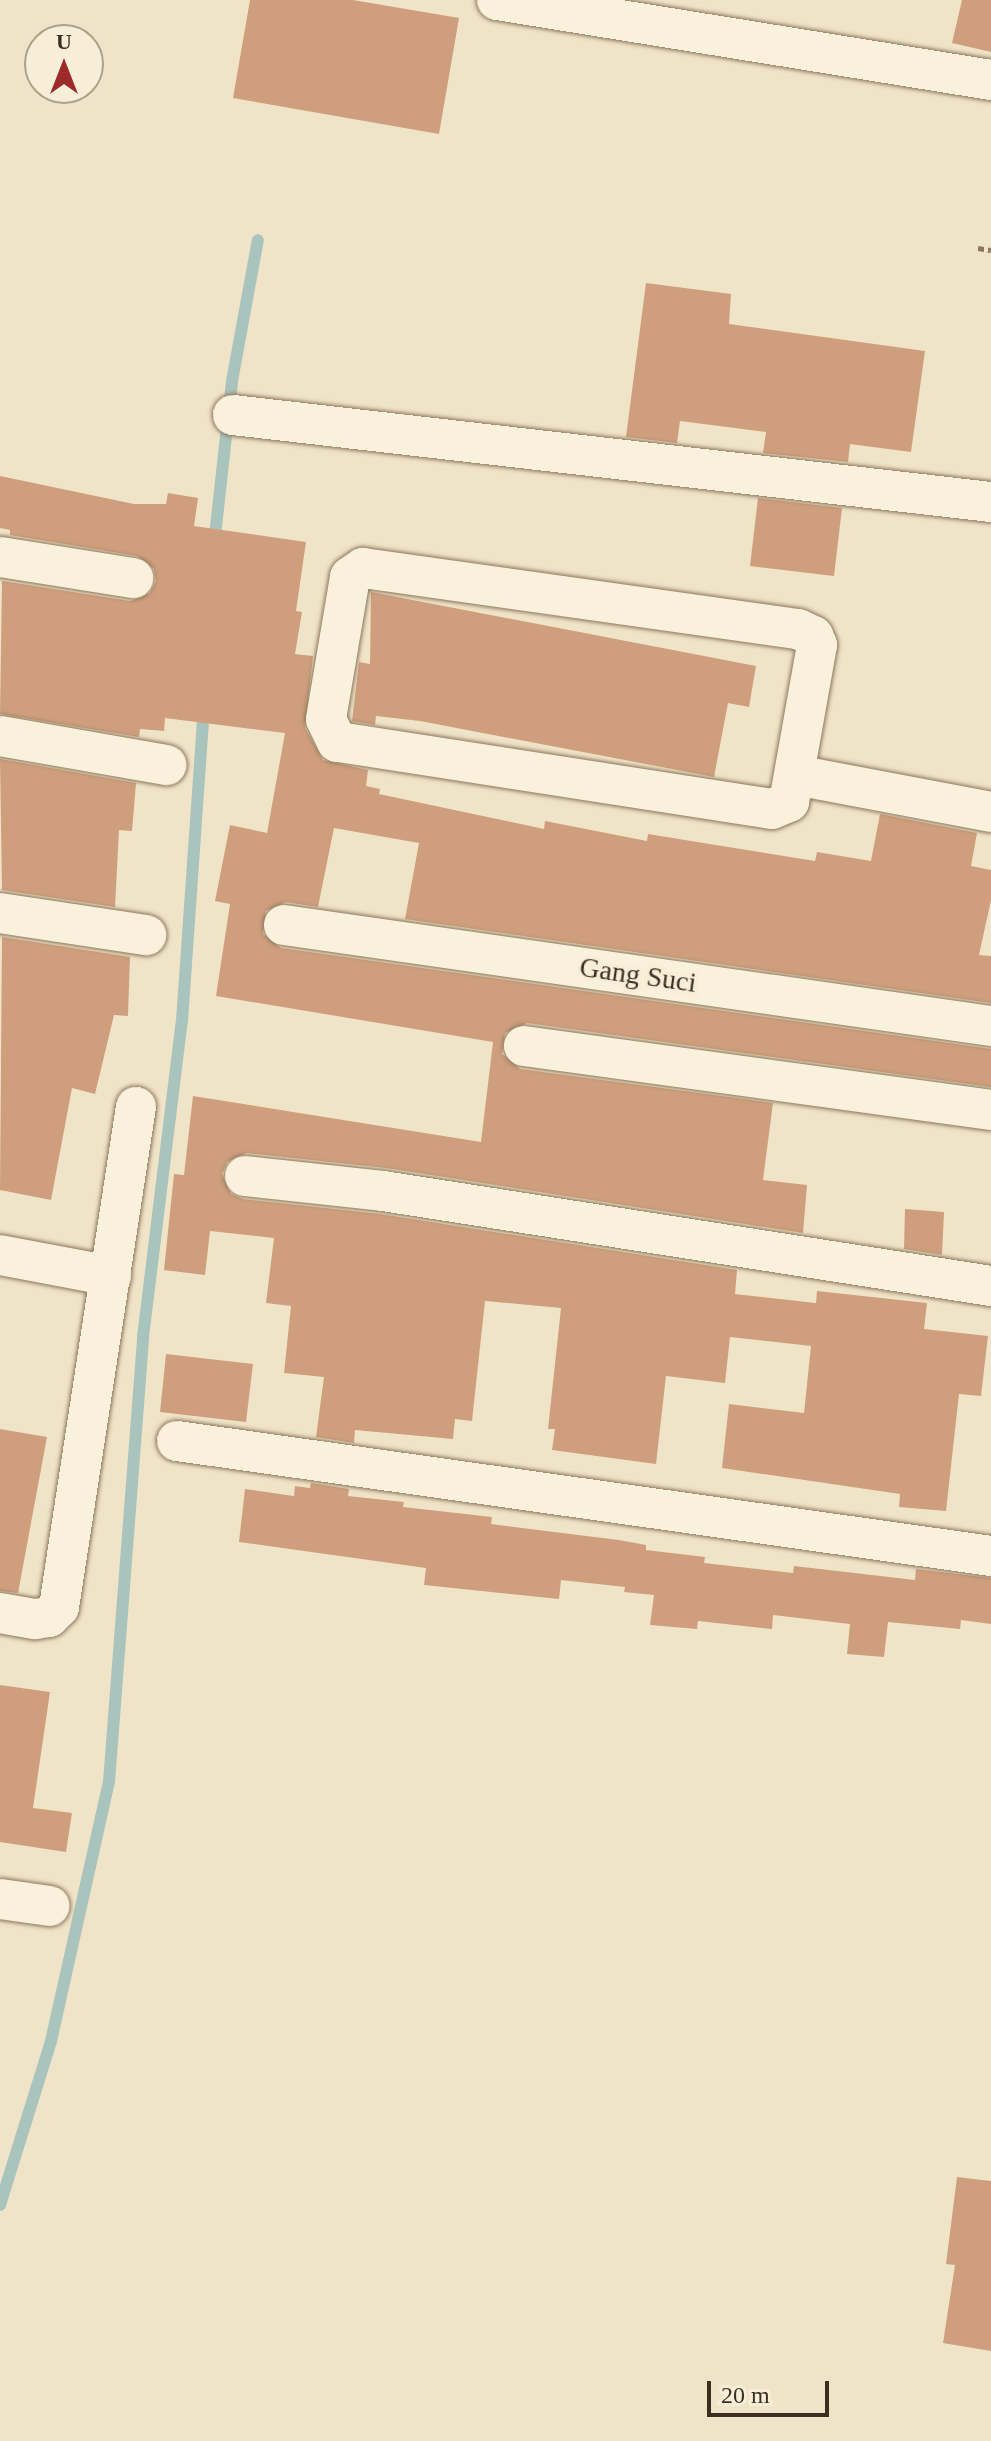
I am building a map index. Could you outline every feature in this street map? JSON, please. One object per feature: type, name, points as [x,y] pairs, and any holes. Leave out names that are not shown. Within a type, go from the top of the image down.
[{"type":"street","points":[[497,0],[991,80]]},
{"type":"street","points":[[233,415],[991,502]]},
{"type":"street","points":[[0,557],[133,578]]},
{"type":"street","points":[[363,568],[805,632],[817,645],[796,775],[789,802],[772,809],[337,742],[326,719],[350,577],[363,568]]},
{"type":"street","points":[[0,736],[166,765]]},
{"type":"street","points":[[796,775],[991,812]]},
{"type":"street","points":[[0,913],[146,935]]},
{"type":"street","name":"Gang Suci","points":[[284,925],[991,1026]]},
{"type":"street","points":[[524,1046],[991,1110]]},
{"type":"street","points":[[0,1613],[35,1619],[49,1617],[59,1607],[136,1107]]},
{"type":"street","points":[[245,1176],[383,1191],[991,1286]]},
{"type":"street","points":[[0,1255],[111,1276]]},
{"type":"street","points":[[177,1441],[991,1556]]},
{"type":"street","points":[[0,1899],[50,1906]]},
{"type":"path","points":[[978,248],[991,250]]},
{"type":"building","points":[[250,0],[353,0],[459,18],[439,134],[233,98]]},
{"type":"building","points":[[962,0],[991,0],[991,52],[952,43]]},
{"type":"building","points":[[646,283],[731,294],[729,324],[925,351],[911,452],[850,444],[848,462],[763,453],[766,432],[680,421],[677,443],[626,437]]},
{"type":"building","points":[[0,476],[134,504],[166,504],[168,493],[198,498],[194,526],[306,542],[296,611],[302,612],[295,654],[313,656],[305,728],[323,760],[368,770],[366,786],[380,789],[379,794],[544,829],[545,821],[647,841],[648,834],[815,861],[817,852],[871,861],[880,814],[977,833],[971,866],[991,870],[991,900],[979,955],[991,956],[991,1003],[405,919],[419,843],[334,828],[318,907],[286,902],[266,911],[263,934],[281,948],[991,1049],[991,1087],[527,1023],[505,1033],[502,1054],[520,1069],[773,1103],[763,1180],[807,1185],[803,1233],[386,1168],[247,1153],[227,1162],[222,1174],[231,1194],[243,1199],[380,1214],[737,1270],[735,1294],[816,1303],[817,1291],[927,1303],[924,1329],[988,1336],[981,1396],[959,1394],[946,1511],[899,1507],[900,1494],[722,1468],[729,1404],[804,1413],[811,1346],[730,1337],[725,1383],[666,1376],[656,1464],[552,1450],[555,1429],[548,1429],[561,1308],[485,1301],[472,1421],[455,1419],[453,1439],[355,1430],[354,1443],[316,1437],[324,1377],[284,1373],[291,1306],[266,1303],[274,1238],[210,1231],[205,1275],[164,1270],[174,1174],[184,1175],[193,1096],[481,1142],[493,1042],[216,996],[230,904],[215,901],[230,825],[267,833],[285,733],[165,718],[164,731],[140,729],[139,737],[0,714],[2,581],[130,601],[150,593],[156,581],[154,569],[137,556],[10,535],[10,530],[0,528]]},
{"type":"building","points":[[758,498],[842,508],[834,576],[750,566]]},
{"type":"building","points":[[371,592],[756,666],[749,707],[728,703],[714,777],[420,721],[376,716],[375,725],[352,721],[359,662],[370,664]]},
{"type":"building","points":[[0,759],[136,783],[132,831],[119,830],[115,907],[2,890]]},
{"type":"building","points":[[2,937],[130,957],[128,1016],[114,1015],[95,1094],[72,1088],[51,1200],[0,1190]]},
{"type":"building","points":[[905,1209],[944,1212],[942,1255],[904,1249]]},
{"type":"building","points":[[166,1354],[253,1364],[246,1422],[160,1412]]},
{"type":"building","points":[[0,1429],[47,1437],[18,1593],[0,1591]]},
{"type":"building","points":[[311,1483],[349,1489],[348,1496],[404,1502],[403,1507],[492,1517],[491,1524],[619,1540],[646,1545],[646,1550],[705,1557],[704,1563],[793,1573],[794,1566],[915,1580],[916,1569],[991,1578],[991,1624],[961,1620],[960,1629],[888,1622],[884,1657],[847,1654],[850,1624],[773,1615],[772,1629],[698,1621],[697,1629],[650,1625],[654,1595],[624,1592],[625,1587],[561,1580],[559,1599],[424,1585],[426,1568],[239,1542],[245,1489],[294,1496],[295,1486],[310,1488]]},
{"type":"building","points":[[0,1685],[50,1692],[33,1808],[72,1813],[66,1852],[0,1842]]},
{"type":"building","points":[[957,2177],[991,2181],[991,2351],[943,2343],[955,2265],[946,2264]]},
{"type":"waterway","points":[[214,545],[232,381],[258,240]]},
{"type":"waterway","points":[[0,2205],[51,2041],[109,1782],[143,1337],[182,1021],[204,707]]}]
